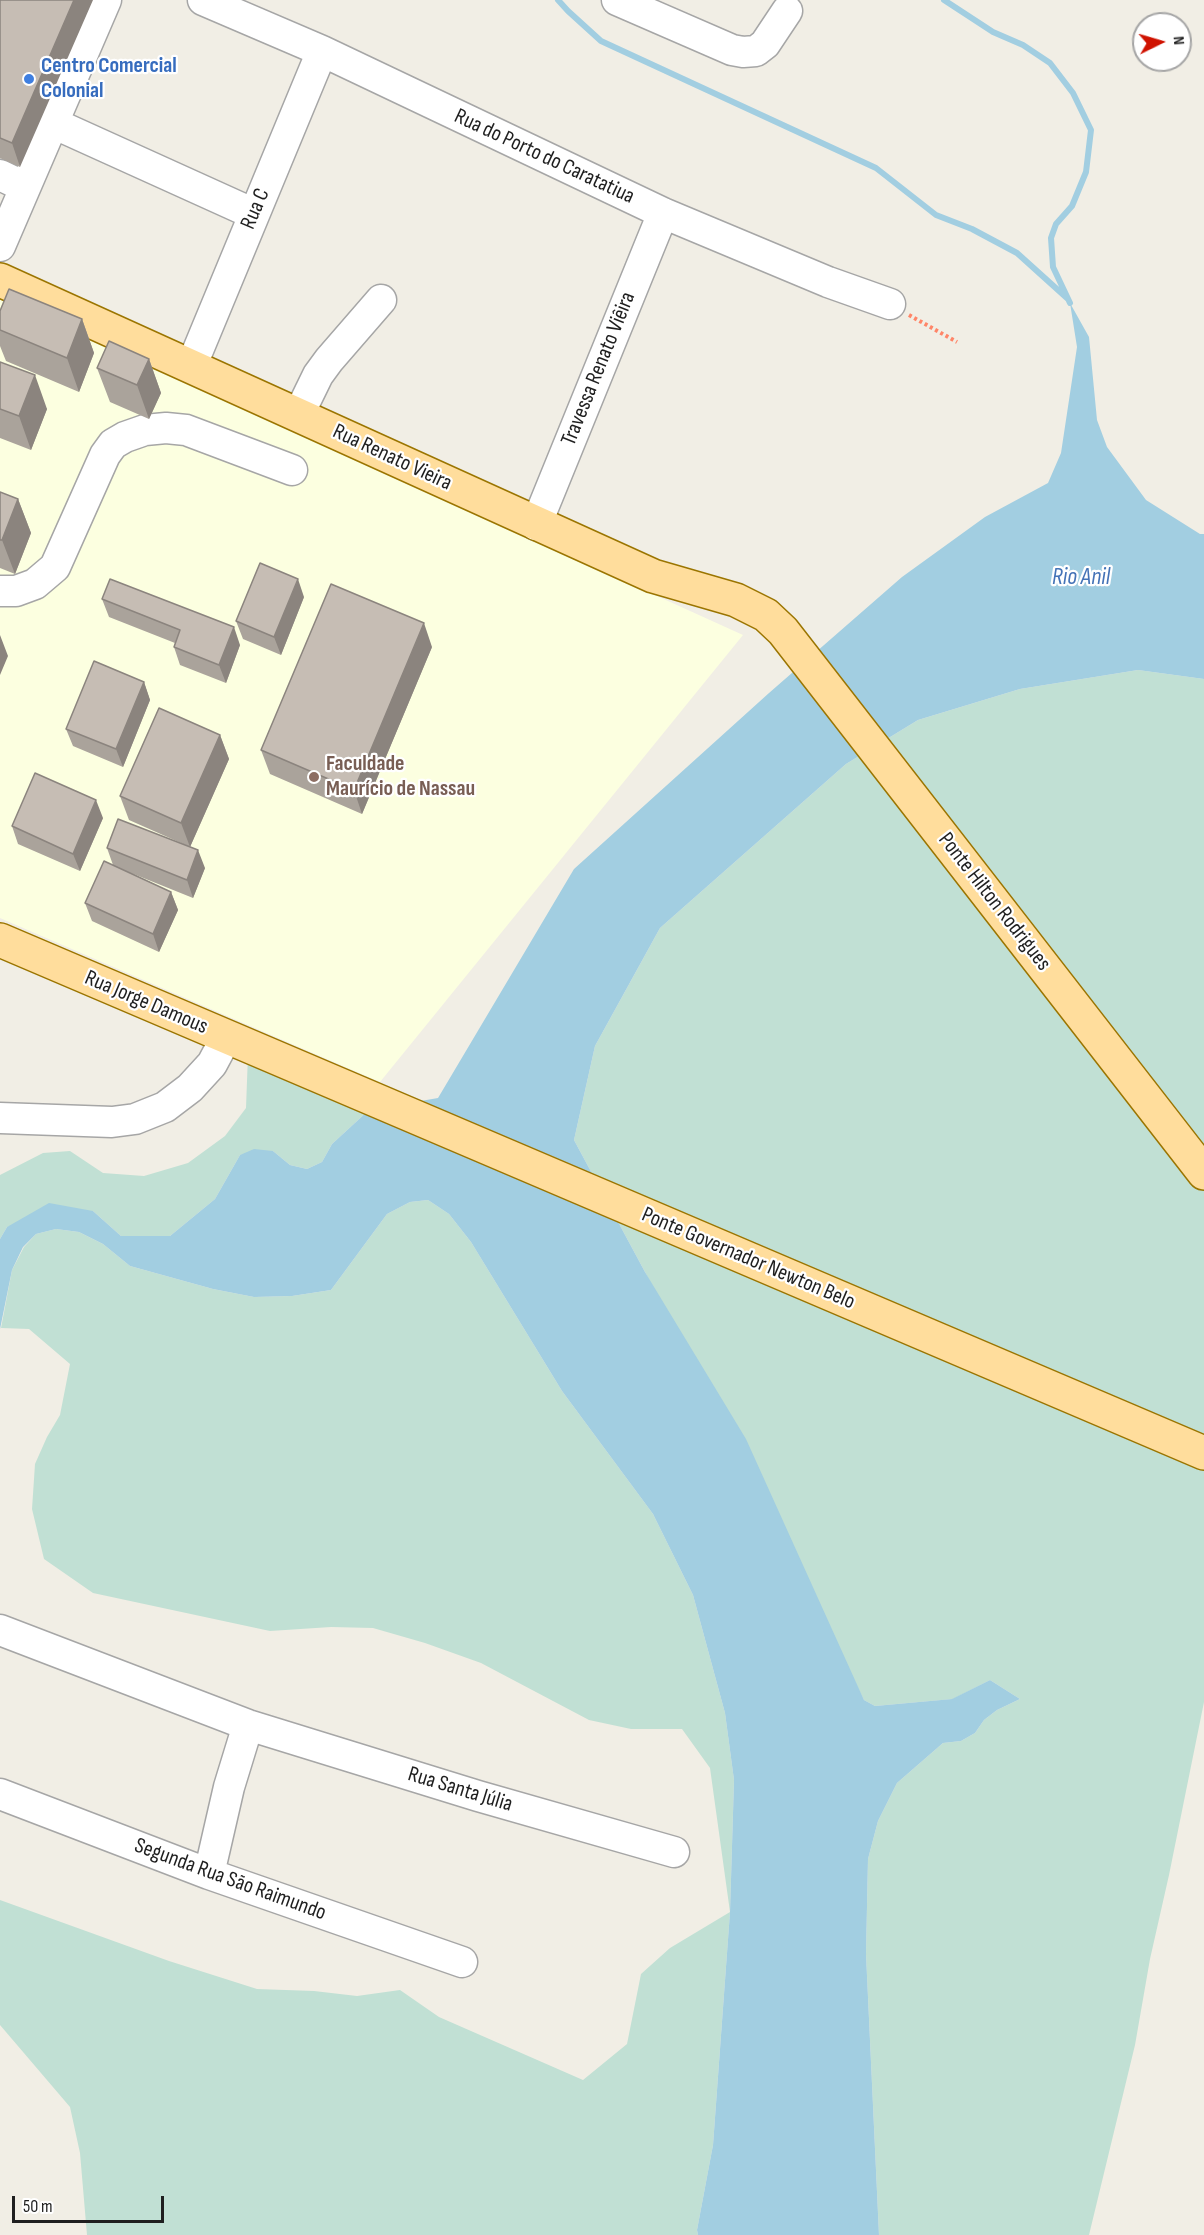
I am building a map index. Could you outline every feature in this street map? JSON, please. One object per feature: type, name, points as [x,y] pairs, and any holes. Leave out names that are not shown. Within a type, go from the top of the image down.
[{"type":"main road","name":"Rua Renato Vieira","points":[[0,280],[536,525],[653,576],[736,600],[766,615],[783,632]]},
{"type":"main road","name":"Ponte Hilton Rodrigues","points":[[783,632],[1204,1173]]},
{"type":"main road","name":"Rua Jorge Damous","points":[[0,940],[293,1065]]},
{"type":"main road","name":"Ponte Governador Newton Belo","points":[[293,1065],[1204,1453]]},
{"type":"street","points":[[0,246],[13,181],[54,123],[106,0]]},
{"type":"street","name":"Rua do Porto do Caratatiua","points":[[203,0],[322,51],[663,213],[828,282],[890,304]]},
{"type":"street","points":[[617,0],[711,41],[743,52],[756,51],[765,44],[787,10]]},
{"type":"street","name":"Rua C","points":[[191,367],[322,51]]},
{"type":"street","points":[[54,123],[254,214]]},
{"type":"street","name":"Travessa Renato Viêira","points":[[536,525],[663,213]]},
{"type":"street","points":[[298,416],[328,360],[381,300]]},
{"type":"street","points":[[0,591],[16,591],[35,584],[55,567],[105,455],[112,444],[125,437],[145,430],[166,428],[186,430],[292,470]]},
{"type":"street","points":[[0,1118],[112,1122],[135,1119],[165,1107],[190,1088],[212,1064],[227,1036]]},
{"type":"street","name":"Rua Santa Júlia","points":[[0,1630],[248,1725],[478,1796],[674,1852]]},
{"type":"street","points":[[209,1874],[229,1787],[248,1725]]},
{"type":"street","name":"Segunda Rua São Raimundo","points":[[0,1794],[209,1874],[462,1962]]},
{"type":"path","points":[[890,304],[957,342]]},
{"type":"shaded area","name":"Faculdade Maurício de Nassau","points":[[0,298],[743,635],[380,1082],[0,918]]},
{"type":"shaded area","points":[[1138,670],[1204,679],[1204,1702],[1150,1959],[1135,2045],[1089,2235],[879,2235],[866,1954],[868,1859],[878,1821],[897,1783],[943,1743],[961,1741],[975,1733],[984,1720],[997,1710],[1020,1699],[990,1680],[953,1699],[875,1706],[864,1700],[645,1272],[574,1140],[595,1046],[660,928],[846,764],[918,720],[1020,689]]},
{"type":"shaded area","points":[[248,1054],[369,1110],[332,1144],[322,1162],[307,1169],[290,1165],[273,1151],[240,1155],[215,1199],[170,1236],[121,1236],[93,1211],[7,1227],[0,1239],[0,1175],[43,1153],[70,1151],[103,1173],[144,1176],[188,1163],[225,1136],[246,1108]]},
{"type":"shaded area","points":[[428,1200],[449,1214],[471,1242],[562,1391],[653,1514],[693,1595],[725,1713],[734,1780],[730,1912],[710,1768],[682,1729],[631,1729],[589,1720],[481,1663],[373,1628],[331,1627],[270,1631],[93,1593],[44,1559],[32,1509],[35,1464],[60,1415],[70,1364],[29,1329],[1,1328],[12,1270],[24,1247],[36,1234],[56,1229],[79,1232],[103,1244],[130,1266],[213,1289],[254,1297],[292,1296],[331,1290],[387,1214],[410,1202]]},
{"type":"shaded area","points":[[0,1900],[169,1961],[257,1989],[314,1991],[357,1996],[400,1990],[439,2017],[583,2080],[627,2044],[641,1974],[670,1948],[730,1912],[713,2145],[697,2230],[698,2235],[87,2235],[80,2153],[70,2107],[0,2025]]},
{"type":"water","name":"Rio Anil","points":[[1070,303],[1089,337],[1097,420],[1107,447],[1146,500],[1200,534],[1204,534],[1204,679],[1138,670],[1020,689],[918,720],[846,764],[660,928],[595,1046],[574,1140],[645,1272],[746,1439],[864,1700],[875,1706],[952,1699],[990,1680],[1020,1699],[997,1710],[984,1720],[975,1733],[961,1741],[943,1743],[897,1783],[878,1821],[868,1859],[866,1954],[879,2235],[698,2235],[697,2230],[713,2145],[730,1912],[734,1780],[725,1713],[693,1595],[653,1514],[562,1391],[471,1242],[449,1214],[428,1200],[410,1202],[387,1214],[331,1290],[292,1296],[254,1297],[213,1289],[130,1266],[103,1244],[79,1232],[56,1229],[36,1234],[23,1247],[12,1270],[0,1329],[0,1239],[7,1227],[49,1203],[93,1211],[121,1236],[170,1236],[215,1199],[240,1155],[254,1149],[273,1151],[290,1165],[307,1169],[322,1162],[332,1144],[369,1110],[438,1098],[574,869],[902,577],[985,517],[1048,483],[1061,453],[1077,347]]},
{"type":"building","name":"Centro Comercial Colonial","points":[[0,0],[74,0],[12,143],[0,138]]},
{"type":"building","points":[[9,289],[82,319],[67,358],[0,330],[0,311]]},
{"type":"building","points":[[109,341],[149,359],[137,385],[97,368]]},
{"type":"building","points":[[0,362],[35,375],[19,416],[0,409]]},
{"type":"building","points":[[0,492],[18,499],[2,540],[0,540]]},
{"type":"building","points":[[260,563],[298,579],[274,637],[236,621]]},
{"type":"building","points":[[110,579],[234,627],[219,665],[174,647],[180,630],[102,599]]},
{"type":"building","points":[[331,584],[424,623],[354,790],[261,750]]},
{"type":"building","points":[[94,661],[144,682],[116,749],[66,729]]},
{"type":"building","points":[[159,708],[220,735],[181,823],[120,796]]},
{"type":"building","points":[[35,773],[96,800],[73,854],[12,826]]},
{"type":"building","points":[[118,819],[198,850],[187,880],[107,848]]},
{"type":"building","points":[[104,861],[171,892],[153,934],[85,903]]},
{"type":"waterway","points":[[558,0],[601,41],[876,168],[936,215],[972,229],[1017,253],[1068,299]]},
{"type":"waterway","points":[[944,0],[993,32],[1023,45],[1050,63],[1073,93],[1091,130],[1086,172],[1072,206],[1056,224],[1051,238],[1053,267],[1070,303]]},
{"type":"place","name":"Centro Comercial Colonial","points":[[29,79]]},
{"type":"place","name":"Faculdade Maurício de Nassau","points":[[314,777]]}]
